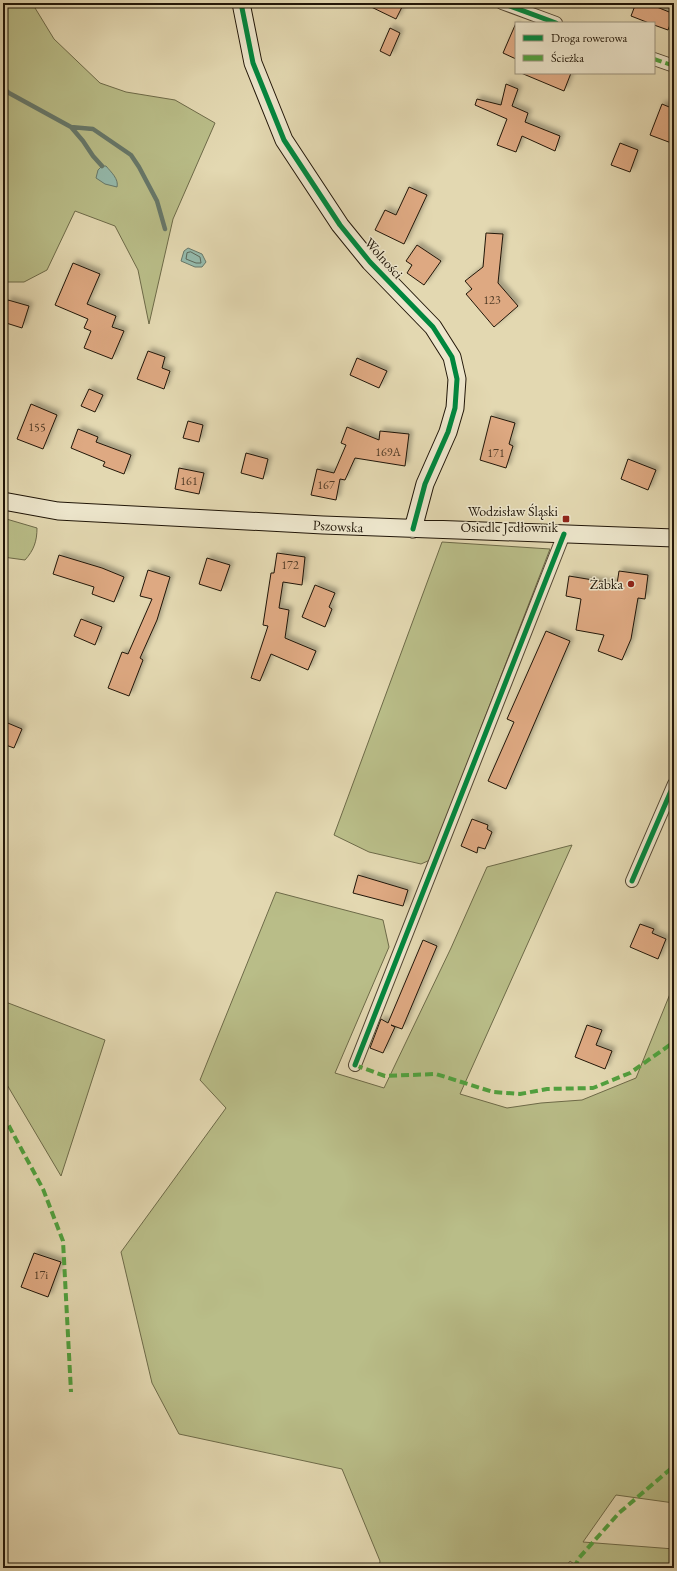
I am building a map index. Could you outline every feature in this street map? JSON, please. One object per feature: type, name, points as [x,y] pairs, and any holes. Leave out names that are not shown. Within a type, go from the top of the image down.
[{"type":"main road","name":"Wolności","points":[[241,3],[253,62],[284,140],[340,225],[370,262],[434,327],[452,357],[457,379],[455,408],[448,432],[425,484],[413,529]]},
{"type":"main road","name":"Pszowska","points":[[3,501],[58,511],[413,529],[674,538]]},
{"type":"street","points":[[502,3],[553,22]]},
{"type":"street","points":[[655,59],[674,66]]},
{"type":"street","points":[[355,1065],[564,534]]},
{"type":"street","points":[[632,881],[674,784]]},
{"type":"green space","points":[[3,3],[32,3],[54,39],[100,83],[126,92],[175,100],[215,123],[173,219],[149,324],[138,270],[115,226],[75,211],[47,270],[24,282],[3,282]]},
{"type":"green space","points":[[3,518],[37,528],[31,553],[25,560],[3,557]]},
{"type":"green space","points":[[442,542],[550,549],[430,860],[421,864],[369,852],[334,835]]},
{"type":"green space","points":[[572,845],[460,1094],[507,1108],[541,1103],[582,1100],[636,1078],[674,984],[674,1503],[616,1495],[583,1542],[674,1549],[674,1568],[579,1568],[570,1561],[565,1568],[379,1568],[380,1561],[342,1469],[179,1434],[152,1383],[121,1252],[226,1108],[200,1080],[276,892],[383,920],[389,947],[335,1073],[384,1088],[451,948],[487,867]]},
{"type":"green space","points":[[3,1001],[105,1040],[61,1176],[3,1078]]},
{"type":"water","points":[[102,166],[106,166],[114,176],[117,181],[117,187],[105,184],[96,178],[98,170]]},
{"type":"water","points":[[188,248],[202,254],[206,262],[202,267],[195,267],[181,261],[184,251]]},
{"type":"building","points":[[363,3],[404,3],[396,19]]},
{"type":"building","points":[[636,3],[647,3],[674,14],[668,30],[655,25],[655,22],[646,22],[631,16]]},
{"type":"building","points":[[515,25],[515,59],[503,53]]},
{"type":"building","points":[[390,28],[400,33],[390,56],[380,51]]},
{"type":"building","points":[[523,74],[571,74],[564,91]]},
{"type":"building","points":[[506,84],[518,89],[512,106],[528,113],[525,122],[560,136],[555,151],[522,136],[516,152],[497,145],[507,119],[475,105],[477,99],[501,105]]},
{"type":"building","points":[[662,104],[674,109],[674,144],[650,135]]},
{"type":"building","points":[[620,143],[638,150],[630,172],[611,165]]},
{"type":"building","points":[[409,187],[427,195],[404,244],[375,230],[385,210],[396,215]]},
{"type":"building","points":[[486,233],[503,234],[498,283],[518,306],[494,327],[466,294],[472,289],[465,281],[483,267]]},
{"type":"building","points":[[417,245],[441,261],[424,285],[407,273],[412,265],[406,261]]},
{"type":"building","points":[[73,263],[100,274],[87,304],[116,316],[112,327],[124,331],[112,359],[84,348],[91,331],[84,328],[88,319],[55,305]]},
{"type":"building","points":[[8,300],[29,306],[22,328],[3,322]]},
{"type":"building","points":[[148,351],[165,357],[162,368],[170,371],[164,389],[137,379]]},
{"type":"building","points":[[357,358],[387,371],[379,388],[350,375]]},
{"type":"building","points":[[89,389],[103,395],[95,412],[81,406]]},
{"type":"building","points":[[31,404],[57,415],[43,449],[17,439]]},
{"type":"building","points":[[491,416],[515,423],[509,444],[513,446],[506,468],[480,460]]},
{"type":"building","points":[[188,421],[203,425],[199,442],[183,438]]},
{"type":"building","points":[[347,427],[379,440],[380,431],[409,434],[405,466],[355,458],[345,480],[340,479],[336,500],[311,495],[317,469],[334,473],[346,445],[341,443]]},
{"type":"building","points":[[78,429],[98,437],[96,442],[131,455],[124,474],[103,466],[105,462],[71,448]]},
{"type":"building","points":[[246,453],[268,459],[263,479],[241,473]]},
{"type":"building","points":[[628,459],[656,470],[648,490],[621,479]]},
{"type":"building","points":[[179,468],[204,473],[199,494],[175,489]]},
{"type":"building","points":[[277,553],[305,557],[302,585],[283,582],[279,608],[289,610],[285,638],[316,651],[308,670],[271,654],[260,681],[251,678],[268,626],[263,625],[271,573],[274,573]]},
{"type":"building","points":[[59,555],[102,568],[124,577],[114,602],[92,594],[94,587],[53,574]]},
{"type":"building","points":[[207,558],[230,565],[221,591],[199,584]]},
{"type":"building","points":[[148,570],[170,577],[157,620],[140,658],[143,660],[129,696],[108,688],[122,652],[128,654],[152,599],[140,596]]},
{"type":"building","points":[[619,571],[648,575],[645,599],[638,598],[631,639],[622,660],[598,651],[604,635],[576,630],[581,599],[566,596],[569,576],[617,584]]},
{"type":"building","points":[[315,585],[335,593],[329,607],[332,609],[325,627],[302,617]]},
{"type":"building","points":[[81,619],[102,627],[95,645],[74,636]]},
{"type":"building","points":[[546,631],[570,641],[506,789],[488,781],[514,722],[507,719]]},
{"type":"building","points":[[3,721],[22,729],[14,748],[3,744]]},
{"type":"building","points":[[472,819],[488,825],[487,829],[492,832],[485,849],[478,847],[477,853],[461,846]]},
{"type":"building","points":[[358,875],[408,890],[403,906],[353,893]]},
{"type":"building","points":[[640,924],[654,929],[652,933],[666,939],[658,959],[630,947]]},
{"type":"building","points":[[423,940],[437,946],[402,1029],[391,1025],[395,1027],[383,1053],[370,1048],[381,1019],[388,1023]]},
{"type":"building","points":[[587,1025],[602,1030],[596,1045],[612,1051],[605,1069],[575,1057]]},
{"type":"building","points":[[34,1253],[61,1262],[48,1297],[21,1287]]},
{"type":"waterway","points":[[3,88],[9,93],[71,127],[102,166]]},
{"type":"waterway","points":[[71,127],[93,129],[131,155],[157,201],[165,229]]},
{"type":"marked path","points":[[655,59],[674,66]]},
{"type":"marked path","points":[[355,1065],[385,1076],[436,1074],[493,1092],[520,1094],[547,1089],[593,1088],[630,1073],[674,1042]]},
{"type":"marked path","points":[[3,1115],[43,1189],[63,1241],[71,1392]]},
{"type":"marked path","points":[[574,1568],[579,1558],[619,1513],[674,1466]]},
{"type":"cycle path","points":[[241,3],[253,63],[284,140],[340,225],[370,262],[433,327],[452,357],[457,379],[455,408],[448,432],[425,484],[413,529]]},
{"type":"cycle path","points":[[502,3],[553,22]]},
{"type":"cycle path","points":[[355,1065],[564,534]]},
{"type":"cycle path","points":[[632,881],[674,784]]},
{"type":"place","name":"Wodzisław Śląski Osiedle Jedłownik","points":[[566,519]]},
{"type":"place","name":"Żabka","points":[[631,584]]}]
